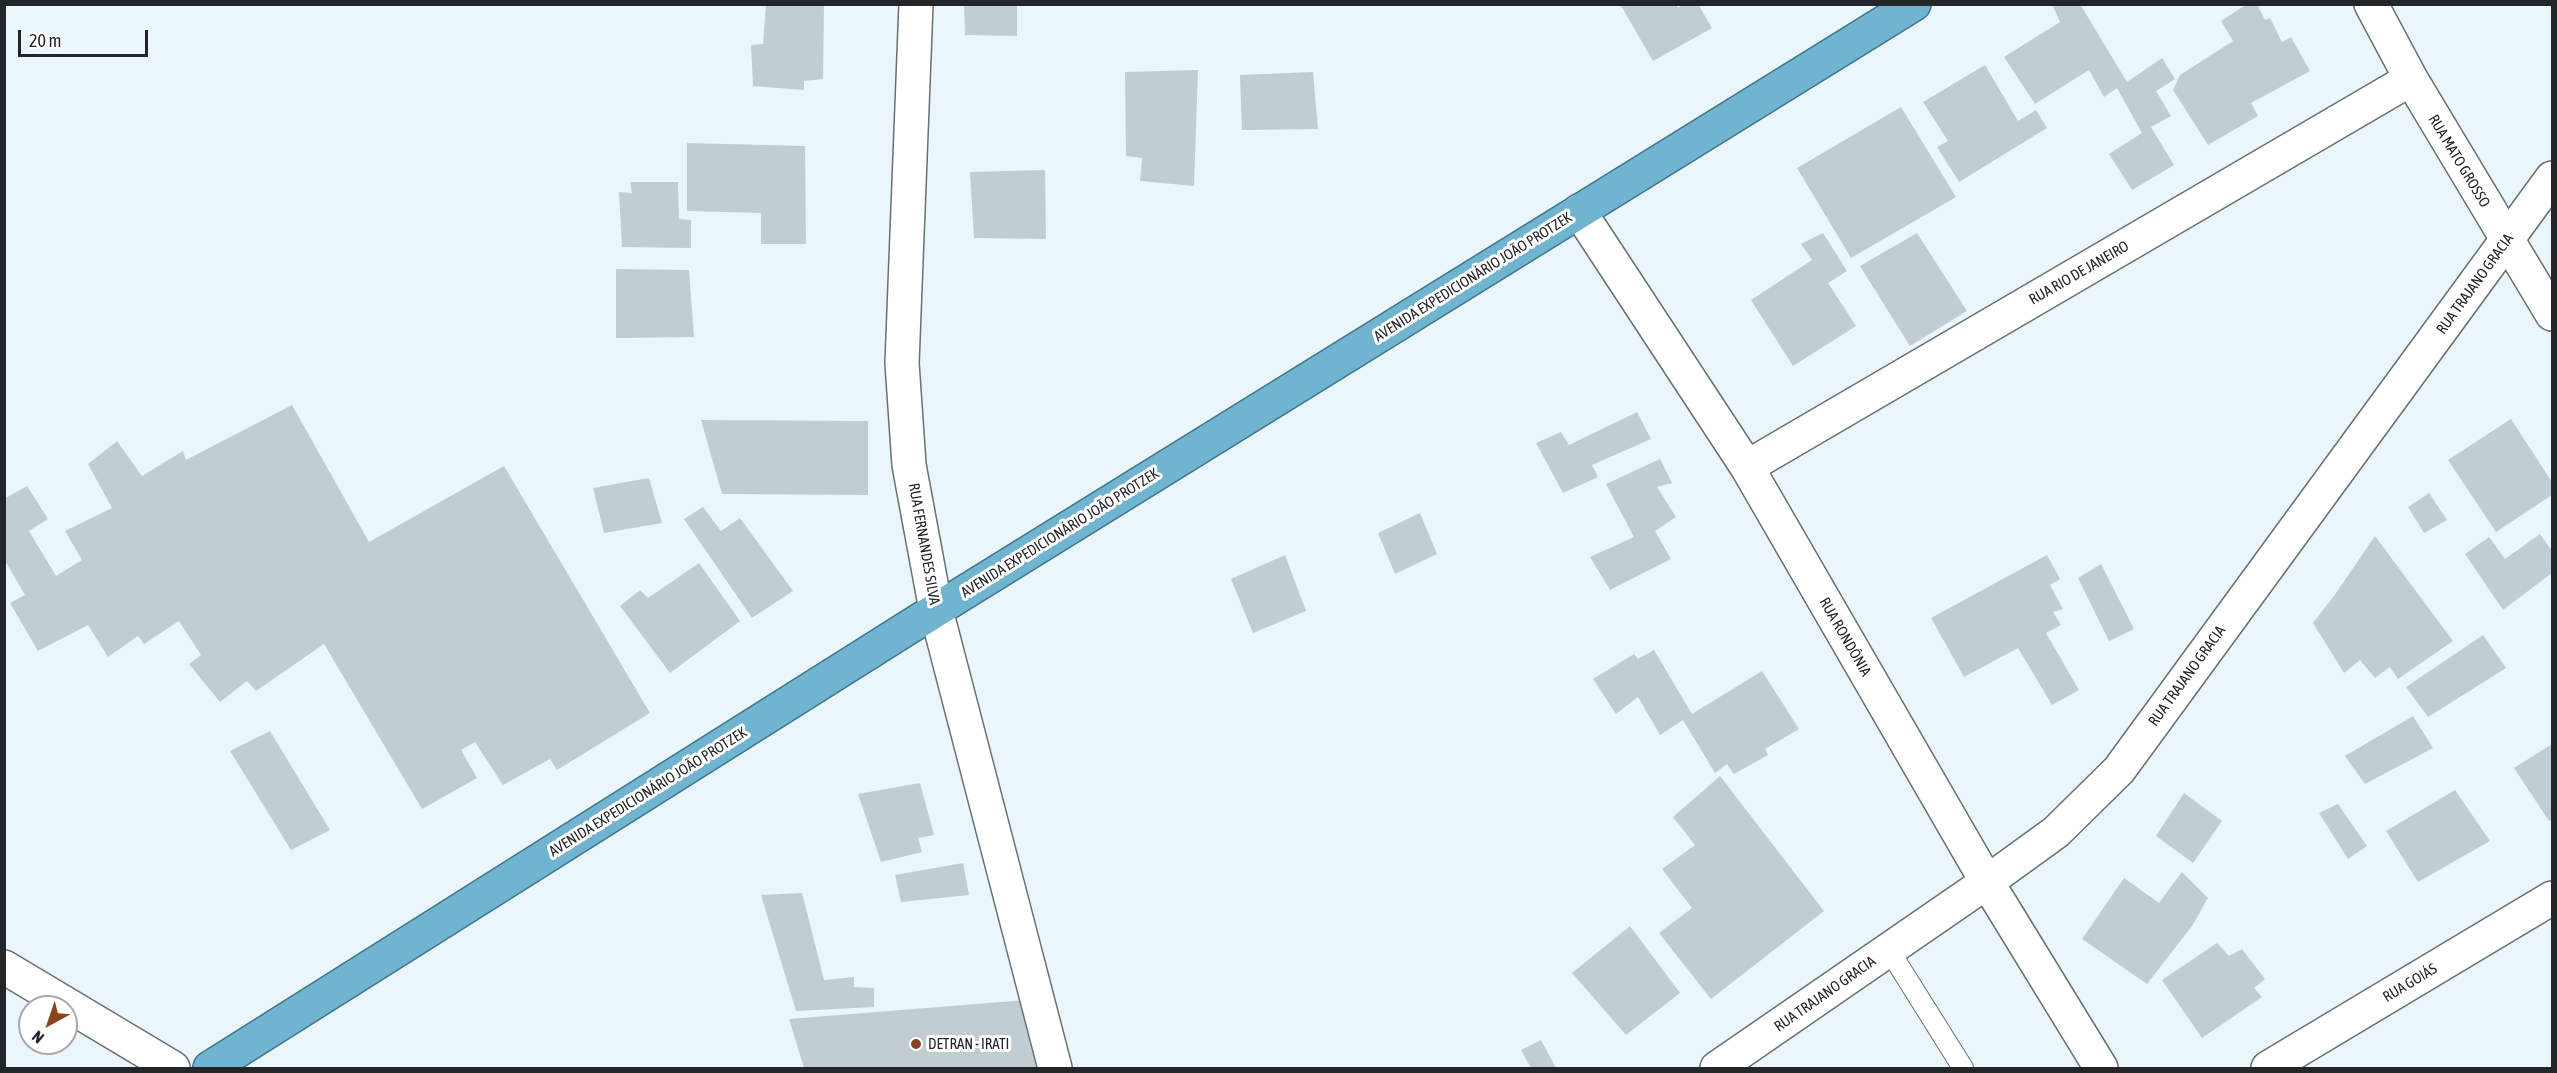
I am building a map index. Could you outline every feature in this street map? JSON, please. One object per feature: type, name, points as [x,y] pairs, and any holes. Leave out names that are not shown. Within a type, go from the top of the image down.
[{"type":"highway","name":"AVENIDA EXPEDICIONÁRIO JOÃO PROTZEK","points":[[210,1068],[936,610],[1914,4]]},
{"type":"street","name":"RUA FERNANDES SILVA","points":[[916,4],[902,363],[909,465],[936,610],[1055,1068]]},
{"type":"street","name":"RUA MATO GROSSO","points":[[2371,4],[2411,79],[2506,240],[2553,314]]},
{"type":"street","name":"RUA RIO DE JANEIRO","points":[[1747,467],[2411,79]]},
{"type":"street","name":"RUA TRAJANO GRACIA","points":[[1717,1068],[2056,832],[2119,770],[2553,178]]},
{"type":"street","name":"RUA RONDÔNIA","points":[[1579,211],[1747,467],[1987,882],[2102,1068]]},
{"type":"street","name":"RUA GOIÁS","points":[[2268,1068],[2553,898]]},
{"type":"street","points":[[4,967],[173,1068]]},
{"type":"lane","points":[[1889,950],[1963,1068]]},
{"type":"building","points":[[766,4],[824,4],[823,79],[804,81],[804,90],[753,86],[751,45],[763,44]]},
{"type":"building","points":[[964,4],[1017,4],[1017,36],[965,35]]},
{"type":"building","points":[[1620,4],[1676,4],[1678,8],[1683,4],[1698,4],[1712,28],[1653,61]]},
{"type":"building","points":[[2080,4],[2127,82],[2162,58],[2175,79],[2156,91],[2171,116],[2151,127],[2174,165],[2132,190],[2109,154],[2142,133],[2117,88],[2104,97],[2089,70],[2035,104],[2004,57],[2060,22],[2053,6]]},
{"type":"building","points":[[2247,4],[2257,4],[2265,20],[2270,18],[2282,42],[2291,37],[2310,71],[2251,103],[2258,116],[2208,145],[2173,90],[2180,75],[2233,41],[2221,21]]},
{"type":"building","points":[[1985,65],[2018,121],[2036,110],[2047,128],[1959,182],[1937,147],[1948,141],[1923,102]]},
{"type":"building","points":[[1198,70],[1194,186],[1140,181],[1142,158],[1126,156],[1125,72]]},
{"type":"building","points":[[1313,72],[1318,129],[1242,130],[1240,75]]},
{"type":"building","points":[[1901,107],[1956,197],[1851,258],[1797,168]]},
{"type":"building","points":[[687,143],[805,146],[806,244],[761,244],[761,213],[687,211]]},
{"type":"building","points":[[1045,170],[1046,239],[974,238],[970,172]]},
{"type":"building","points":[[630,182],[678,182],[679,219],[691,220],[691,248],[622,247],[619,192],[632,193]]},
{"type":"building","points":[[1823,233],[1847,271],[1828,283],[1856,326],[1793,366],[1751,300],[1812,260],[1801,244]]},
{"type":"building","points":[[1917,233],[1967,311],[1910,346],[1860,266]]},
{"type":"building","points":[[616,269],[689,270],[694,337],[616,338]]},
{"type":"building","points":[[292,405],[369,542],[504,466],[650,713],[557,770],[550,759],[503,785],[475,742],[461,750],[477,778],[422,809],[324,644],[256,691],[247,681],[220,702],[189,664],[201,655],[179,621],[144,644],[138,636],[108,657],[88,625],[38,651],[10,603],[25,595],[4,559],[4,499],[27,486],[48,519],[29,531],[56,576],[82,560],[65,531],[112,508],[88,464],[117,441],[142,476],[183,451],[186,460]]},
{"type":"building","points":[[1637,412],[1651,439],[1592,465],[1598,477],[1563,493],[1536,443],[1561,432],[1569,445]]},
{"type":"building","points":[[2511,419],[2552,482],[2552,495],[2496,532],[2448,460]]},
{"type":"building","points":[[701,420],[868,421],[868,495],[722,494]]},
{"type":"building","points":[[1660,459],[1672,483],[1657,487],[1676,517],[1655,531],[1671,559],[1610,590],[1590,557],[1634,537],[1606,484]]},
{"type":"building","points":[[649,478],[662,523],[604,533],[593,488]]},
{"type":"building","points":[[2429,493],[2447,520],[2424,533],[2408,507]]},
{"type":"building","points":[[703,507],[721,531],[740,518],[793,591],[752,618],[684,519]]},
{"type":"building","points":[[1420,513],[1437,554],[1395,574],[1378,533]]},
{"type":"building","points":[[2540,534],[2552,551],[2552,573],[2503,610],[2465,554],[2489,537],[2505,559]]},
{"type":"building","points":[[2375,536],[2453,641],[2398,679],[2390,667],[2375,678],[2360,660],[2344,673],[2313,623]]},
{"type":"building","points":[[1285,555],[1306,611],[1253,633],[1231,579]]},
{"type":"building","points":[[2047,555],[2060,579],[2050,585],[2063,609],[2053,612],[2061,625],[2046,633],[2079,690],[2052,705],[2018,648],[1964,677],[1931,618]]},
{"type":"building","points":[[699,563],[740,621],[670,673],[620,606],[640,590],[648,598]]},
{"type":"building","points":[[2101,564],[2134,629],[2109,641],[2078,578]]},
{"type":"building","points":[[2483,635],[2506,668],[2428,717],[2406,687]]},
{"type":"building","points":[[1654,650],[1692,714],[1762,671],[1799,729],[1765,749],[1768,755],[1734,774],[1727,764],[1715,773],[1683,720],[1660,735],[1638,697],[1616,714],[1593,679],[1634,654],[1638,659]]},
{"type":"building","points":[[2413,716],[2433,748],[2365,784],[2345,756]]},
{"type":"building","points":[[270,731],[330,830],[291,850],[230,751]]},
{"type":"building","points":[[2552,744],[2552,820],[2549,821],[2514,768]]},
{"type":"building","points":[[1720,776],[1824,911],[1711,999],[1659,933],[1692,908],[1662,869],[1695,845],[1673,817]]},
{"type":"building","points":[[920,783],[934,835],[918,838],[922,852],[881,862],[858,794]]},
{"type":"building","points":[[2455,790],[2490,841],[2418,882],[2386,831]]},
{"type":"building","points":[[2184,793],[2222,821],[2193,863],[2156,836]]},
{"type":"building","points":[[2338,804],[2367,846],[2348,859],[2319,813]]},
{"type":"building","points":[[963,863],[969,895],[901,902],[895,875]]},
{"type":"building","points":[[2182,872],[2208,898],[2192,926],[2147,984],[2082,939],[2124,878],[2159,903]]},
{"type":"building","points":[[802,893],[824,980],[854,977],[854,987],[874,988],[874,1007],[796,1011],[761,895]]},
{"type":"building","points":[[1630,926],[1680,993],[1626,1035],[1572,973]]},
{"type":"building","points":[[2217,943],[2229,956],[2242,949],[2265,979],[2254,988],[2262,997],[2202,1038],[2162,980]]},
{"type":"building","name":"DETRAN - IRATI","points":[[1026,1000],[1040,1068],[804,1068],[789,1019]]},
{"type":"building","points":[[1541,1040],[1556,1068],[1531,1068],[1521,1050]]},
{"type":"place","name":"DETRAN - IRATI","points":[[916,1044]]}]
